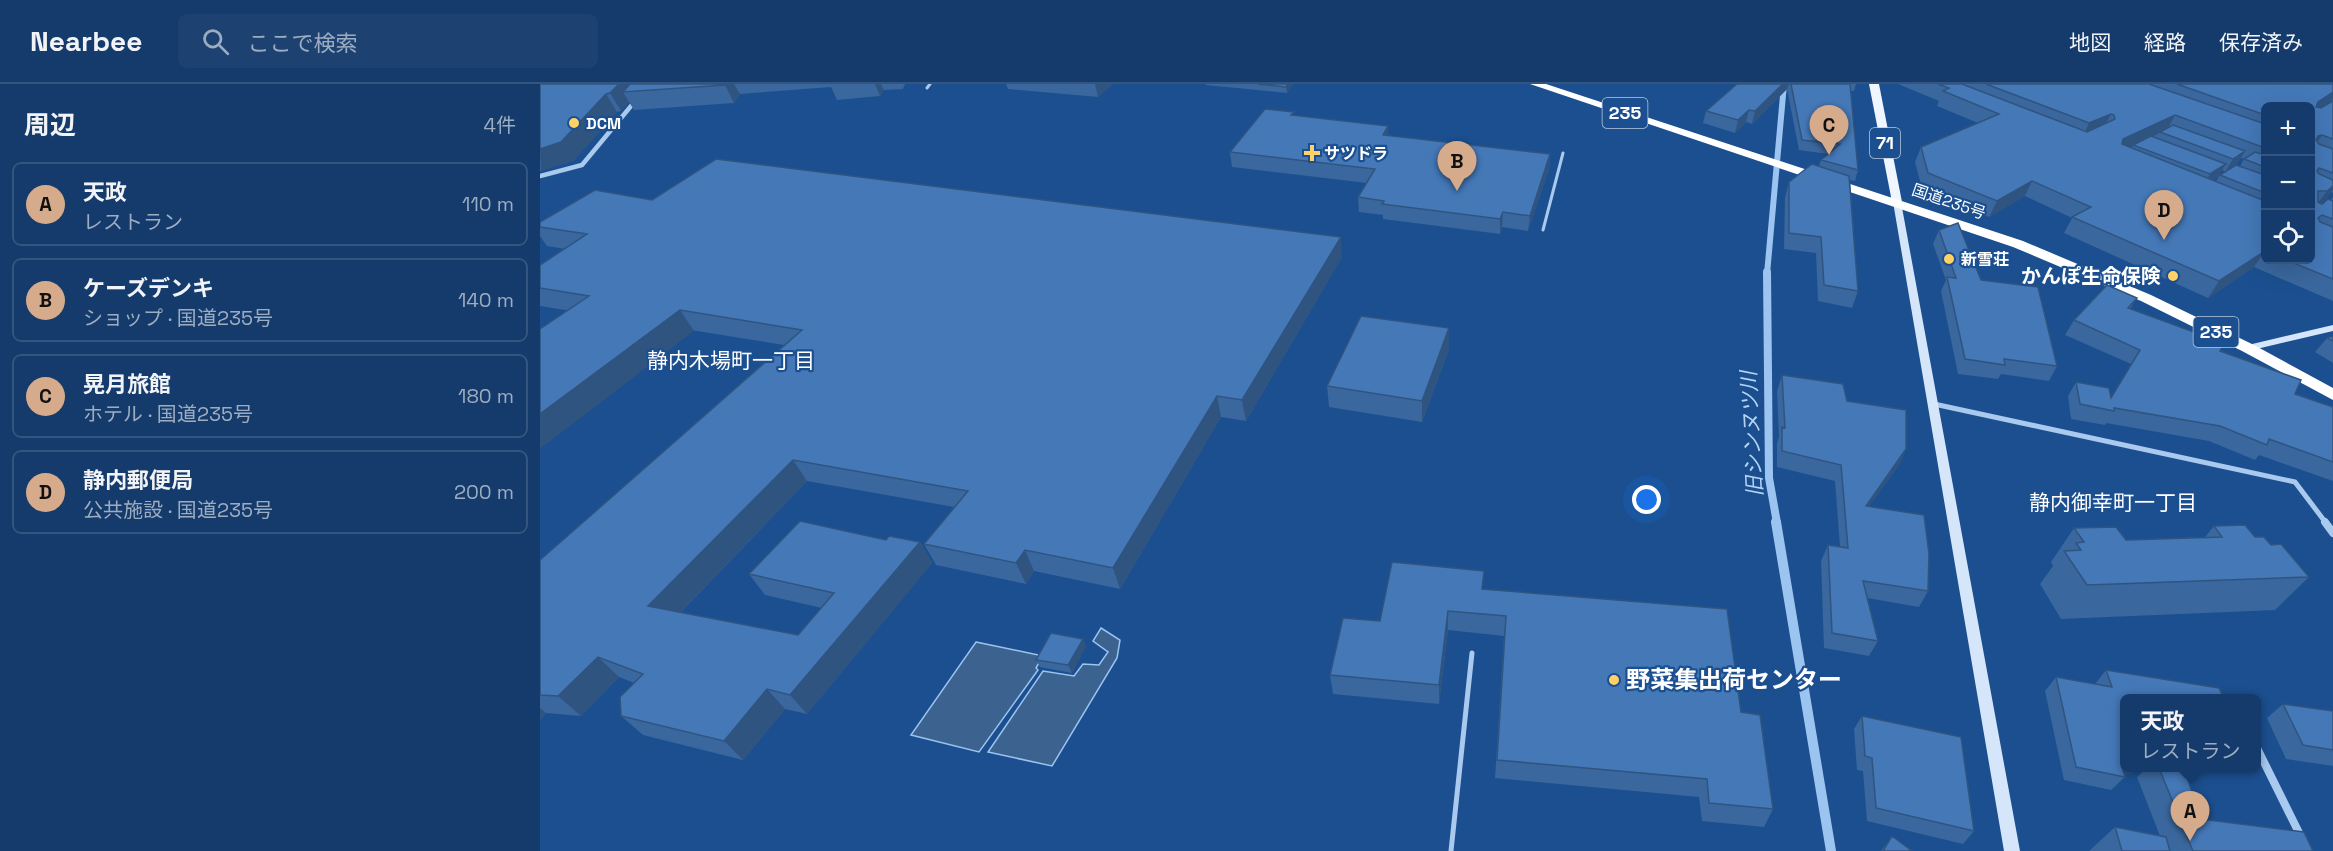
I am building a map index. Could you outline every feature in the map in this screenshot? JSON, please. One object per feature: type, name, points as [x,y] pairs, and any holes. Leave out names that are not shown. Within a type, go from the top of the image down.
[{"type":"highway","name":"国道235号","points":[[1535,84],[1897,202],[2018,244],[2096,275],[2248,348],[2333,395]]},
{"type":"main road","name":"71","points":[[1874,84],[1897,202]]},
{"type":"street","points":[[540,176],[582,165],[642,93]]},
{"type":"street","points":[[1897,202],[2012,851]]},
{"type":"street","points":[[2248,348],[2333,328]]},
{"type":"street","points":[[1934,405],[2295,482],[2333,533]]},
{"type":"street","points":[[2261,756],[2308,851]]},
{"type":"lane","points":[[927,88],[930,84]]},
{"type":"lane","points":[[1543,230],[1563,153]]},
{"type":"lane","points":[[1451,851],[1472,653]]},
{"type":"water","points":[[1101,628],[1120,640],[1117,658],[1052,766],[988,752],[1043,671],[1074,676],[1083,664],[1099,665],[1108,652],[1093,641]]},
{"type":"water","points":[[976,642],[1043,656],[1036,668],[1038,670],[979,752],[911,735]]},
{"type":"building","points":[[540,84],[619,84],[606,94],[561,142],[540,149]]},
{"type":"building","points":[[630,84],[725,84],[725,85],[623,92]]},
{"type":"building","points":[[1258,84],[1288,84],[1286,87]]},
{"type":"building","points":[[1737,84],[1783,84],[1755,111],[1749,110],[1738,120],[1706,111]]},
{"type":"building","points":[[1791,84],[1850,84],[1858,170],[1821,160],[1840,144],[1802,140]]},
{"type":"building","points":[[1938,84],[1962,84],[2087,132],[2115,119],[2114,115],[2111,114],[2089,123],[1986,84],[2149,84],[2261,123],[2261,147],[2175,115],[2123,139],[2122,144],[2261,199],[2261,254],[2219,281],[2072,217],[2091,207],[2032,181],[1997,201],[1928,173],[1921,147],[1999,114],[1943,91],[1949,88]]},
{"type":"building","points":[[2177,84],[2333,84],[2333,92],[2318,102],[2316,107],[2321,108],[2333,101],[2333,139],[2322,135],[2316,140],[2319,144],[2333,149],[2333,173],[2319,168],[2317,171],[2333,180],[2333,186],[2327,191],[2318,191],[2318,202],[2322,204],[2328,199],[2333,201],[2333,219],[2322,215],[2318,218],[2320,222],[2333,227],[2333,279],[2296,264],[2315,264],[2315,102],[2261,102],[2261,114]]},
{"type":"building","points":[[1265,109],[1294,112],[1291,115],[1388,126],[1383,135],[1550,154],[1530,216],[1503,212],[1500,219],[1382,204],[1384,201],[1358,197],[1375,169],[1230,152]]},
{"type":"building","points":[[2173,125],[2245,151],[2233,159],[2160,132]]},
{"type":"building","points":[[2151,136],[2226,164],[2210,174],[2133,145]]},
{"type":"building","points":[[2255,152],[2261,154],[2261,165],[2244,159]]},
{"type":"building","points":[[716,159],[1341,237],[1242,400],[1217,396],[1113,568],[1025,550],[1016,563],[924,544],[968,491],[793,460],[648,606],[798,635],[834,593],[749,574],[800,521],[886,540],[889,536],[920,542],[790,695],[767,689],[724,741],[621,716],[620,697],[643,674],[598,657],[558,696],[540,695],[540,560],[802,330],[680,310],[540,414],[540,329],[589,296],[540,288],[540,265],[587,234],[540,227],[540,222],[595,190],[652,200]]},
{"type":"building","points":[[1812,164],[1849,176],[1858,291],[1824,285],[1821,237],[1789,233],[1789,182]]},
{"type":"building","points":[[2236,165],[2261,174],[2261,191],[2220,175]]},
{"type":"building","points":[[1958,223],[1981,280],[2038,287],[2057,366],[2004,359],[2005,365],[1965,359],[1947,277],[1956,278],[1939,230]]},
{"type":"building","points":[[2107,285],[2137,298],[2128,308],[2224,343],[2220,351],[2301,380],[2295,394],[2333,407],[2333,462],[2269,439],[2267,445],[2220,426],[2080,404],[2076,382],[2109,388],[2111,398],[2140,350],[2074,320]]},
{"type":"building","points":[[1361,316],[1449,328],[1422,401],[1327,386]]},
{"type":"building","points":[[1782,375],[1843,384],[1847,401],[1906,410],[1906,449],[1866,506],[1924,515],[1929,554],[1928,591],[1863,581],[1878,641],[1832,633],[1828,545],[1848,548],[1841,465],[1782,451],[1782,427],[1785,428]]},
{"type":"building","points":[[2245,525],[2255,537],[2264,537],[2271,545],[2281,544],[2309,577],[2087,585],[2064,551],[2081,550],[2076,543],[2084,542],[2074,528],[2116,527],[2126,540],[2222,537],[2214,526]]},
{"type":"building","name":"野菜集出荷センター","points":[[1392,562],[1484,571],[1482,589],[1727,609],[1741,712],[1760,715],[1773,809],[1709,803],[1707,779],[1497,760],[1506,616],[1448,611],[1439,685],[1330,675],[1343,618],[1380,621]]},
{"type":"building","points":[[1051,633],[1083,639],[1068,665],[1036,660]]},
{"type":"building","points":[[2106,670],[2219,688],[2222,694],[2120,694],[2120,772],[2124,772],[2125,777],[2076,767],[2056,677],[2112,687]]},
{"type":"building","points":[[2283,704],[2333,711],[2333,750],[2303,745]]},
{"type":"building","points":[[1862,716],[1961,737],[1974,831],[1876,808],[1872,758],[1865,756]]},
{"type":"building","points":[[2161,772],[2185,772],[2201,819],[2304,832],[2313,851],[2193,851]]},
{"type":"building","points":[[2115,827],[2166,837],[2170,851],[2122,851]]},
{"type":"building","points":[[1892,836],[1912,851],[1883,851]]},
{"type":"waterway","name":"旧シンヌツ川","points":[[1767,274],[1784,84]]},
{"type":"waterway","name":"旧シンヌツ川","points":[[1767,274],[1769,478],[1777,523]]},
{"type":"waterway","name":"旧シンヌツ川","points":[[1776,522],[1831,851]]},
{"type":"place","name":"DCM","points":[[574,123]]},
{"type":"place","name":"サツドラ","points":[[1312,153]]},
{"type":"place","name":"晃月旅館","points":[[1829,155]]},
{"type":"place","name":"ケーズデンキ","points":[[1457,191]]},
{"type":"place","name":"静内郵便局","points":[[2164,240]]},
{"type":"place","name":"新雪荘","points":[[1949,259]]},
{"type":"place","name":"かんぽ生命保険","points":[[2173,276]]},
{"type":"place","name":"野菜集出荷センター","points":[[1614,680]]},
{"type":"place","name":"天政","points":[[2190,841]]},
{"type":"district","name":"静内木場町一丁目","points":[[731,361]]},
{"type":"district","name":"静内御幸町一丁目","points":[[2113,503]]}]
